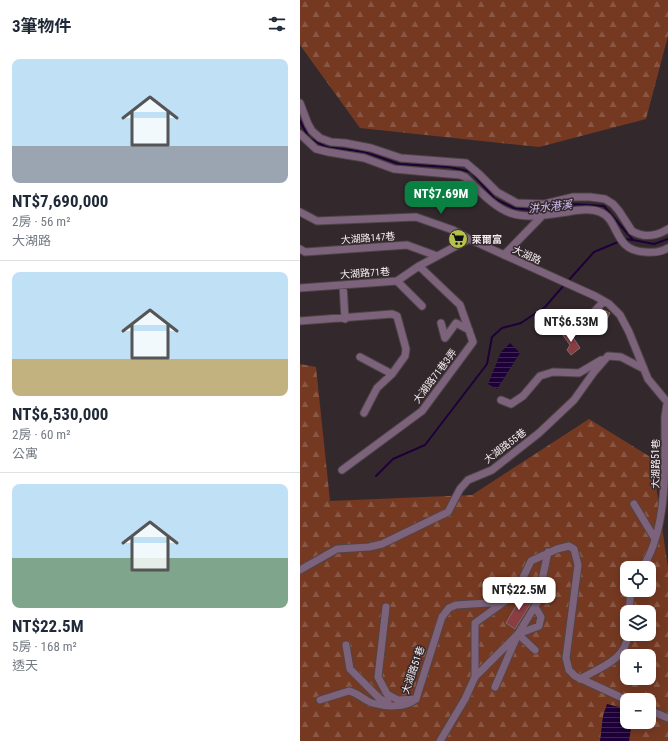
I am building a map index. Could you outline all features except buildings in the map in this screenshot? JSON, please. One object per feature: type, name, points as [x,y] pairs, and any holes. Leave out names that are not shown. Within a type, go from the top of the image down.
[{"type":"street","points":[[300,103],[312,131],[320,138],[331,142],[371,148],[400,158],[466,163],[497,192],[507,199],[517,203],[544,204],[573,197],[605,199],[613,204],[632,231],[645,236],[661,234],[668,229]]},
{"type":"street","points":[[300,134],[316,149],[364,158],[394,169],[460,175],[492,204],[504,212],[515,215],[540,217],[578,210],[598,211],[604,214],[626,246],[636,252],[653,253],[668,248]]},
{"type":"street","points":[[504,255],[540,217],[544,204]]},
{"type":"street","name":"大湖路","points":[[300,212],[317,221],[416,216],[453,230],[469,239],[604,301],[620,315],[629,332],[644,369],[656,390],[668,403]]},
{"type":"street","points":[[620,237],[632,231]]},
{"type":"street","name":"大湖路71巷","points":[[300,288],[397,281],[419,266],[469,239]]},
{"type":"street","name":"大湖路147巷","points":[[300,248],[305,252],[407,245],[437,256]]},
{"type":"street","name":"大湖路71巷3弄","points":[[342,470],[422,411],[473,342],[460,305],[419,266]]},
{"type":"street","points":[[397,281],[422,306]]},
{"type":"street","points":[[343,285],[345,319]]},
{"type":"street","points":[[546,328],[568,326],[573,319],[593,313],[604,301]]},
{"type":"street","points":[[300,321],[345,319],[392,314],[397,316],[406,349],[405,356],[392,374],[377,388],[364,412]]},
{"type":"street","name":"大湖路71巷3弄","points":[[441,323],[445,338],[456,323],[469,330]]},
{"type":"street","points":[[501,400],[511,404],[524,396],[540,376],[553,372],[578,373],[608,356],[621,357],[644,369]]},
{"type":"street","name":"大湖路55巷","points":[[300,570],[337,549],[369,547],[382,544],[448,512],[460,489],[468,480],[492,470],[539,433],[574,400],[594,372],[608,356]]},
{"type":"street","points":[[360,357],[392,374]]},
{"type":"street","name":"大湖路51巷","points":[[646,561],[651,553],[664,512],[665,417],[668,403]]},
{"type":"street","points":[[634,504],[655,539]]},
{"type":"street","points":[[475,677],[475,623],[515,594],[531,561],[548,552],[569,546],[574,549],[578,565],[566,658],[569,670],[580,679],[620,697]]},
{"type":"street","points":[[494,687],[518,634],[535,607],[548,552]]},
{"type":"street","name":"大湖路51巷","points":[[320,700],[349,691],[372,703],[400,706],[410,704],[416,700],[442,618],[449,608],[456,606],[506,602]]},
{"type":"street","points":[[386,607],[378,677],[387,694],[398,700],[416,700]]},
{"type":"street","points":[[440,741],[465,699],[475,677],[518,634],[539,626],[541,617],[535,607]]},
{"type":"street","points":[[518,634],[535,650]]},
{"type":"street","points":[[580,679],[618,658],[627,645],[627,641]]},
{"type":"street","points":[[346,645],[350,669],[357,677],[380,699],[400,706]]},
{"type":"street","points":[[656,713],[668,718]]},
{"type":"green space","points":[[300,0],[668,0],[668,36],[646,119],[539,147],[360,128],[300,45]]},
{"type":"green space","points":[[300,364],[316,367],[330,501],[472,495],[589,419],[652,458],[668,568],[668,741],[300,741]]},
{"type":"shaded area","points":[[510,343],[520,353],[497,389],[488,384],[501,352]]},
{"type":"shaded area","points":[[607,704],[620,707],[620,729],[631,729],[629,741],[600,741],[603,716]]},
{"type":"waterway","name":"汫水港溪","points":[[300,121],[309,138],[326,147],[365,152],[399,164],[449,167],[471,172],[495,199],[514,208],[531,210],[541,209]]},
{"type":"waterway","name":"汫水港溪","points":[[545,208],[571,204],[604,206],[633,240],[654,244],[668,239]]},
{"type":"waterway","points":[[568,281],[594,252],[625,239],[632,240]]},
{"type":"waterway","points":[[376,476],[393,459],[425,445],[487,364],[492,337],[502,328],[521,323],[545,307],[565,284]]},
{"type":"place","name":"萊爾富","points":[[458,239]]}]
